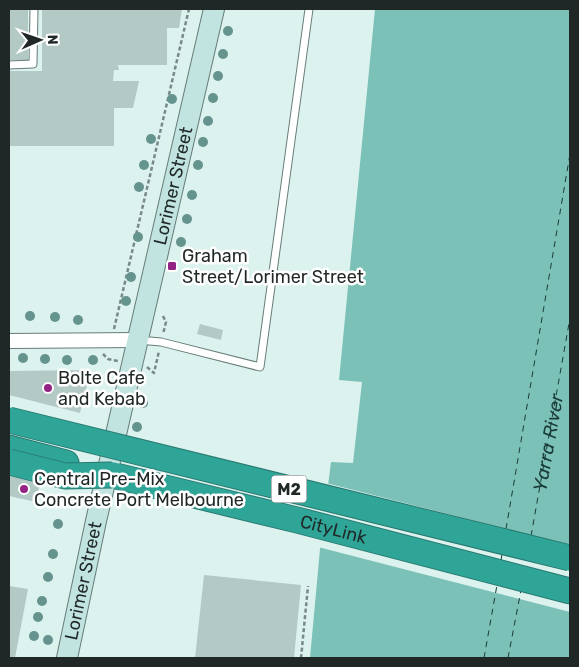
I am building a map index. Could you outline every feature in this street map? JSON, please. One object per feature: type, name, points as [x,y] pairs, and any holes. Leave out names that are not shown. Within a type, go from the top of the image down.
[{"type":"highway","name":"CityLink","points":[[9,420],[570,558]]},
{"type":"highway","name":"CityLink","points":[[9,448],[570,591]]},
{"type":"highway","name":"M2","points":[[9,462],[65,476],[112,475]]},
{"type":"main road","name":"Lorimer Street","points":[[66,658],[214,9]]},
{"type":"street","points":[[9,341],[138,340]]},
{"type":"lane","points":[[9,65],[33,64],[34,9]]},
{"type":"lane","points":[[138,340],[161,342],[260,368],[309,9]]},
{"type":"path","points":[[112,340],[189,9]]},
{"type":"path","points":[[163,316],[166,322]]},
{"type":"path","points":[[301,658],[308,586]]},
{"type":"water","name":"Yarra River","points":[[375,9],[570,9],[570,658],[310,658],[320,549],[331,462],[353,463],[362,382],[339,380]]},
{"type":"pier","points":[[326,483],[570,545],[570,612],[318,547]]},
{"type":"building","points":[[9,9],[28,9],[28,60],[9,60]]},
{"type":"building","points":[[42,9],[182,9],[179,28],[167,28],[167,65],[118,65],[119,70],[114,70],[113,81],[139,81],[133,108],[114,108],[114,146],[9,146],[9,71],[42,71]]},
{"type":"building","points":[[200,324],[223,330],[221,340],[197,334]]},
{"type":"building","name":"Bolte Cafe and Kebab","points":[[88,370],[88,381],[80,413],[9,395],[9,371]]},
{"type":"building","name":"Central Pre-Mix Concrete Port Melbourne","points":[[9,476],[40,483],[36,502],[9,496]]},
{"type":"building","points":[[204,575],[301,585],[294,658],[195,658]]},
{"type":"building","points":[[9,586],[28,589],[15,658],[9,658]]},
{"type":"ferry route","points":[[506,529],[570,154]]},
{"type":"ferry route","points":[[531,536],[570,318]]},
{"type":"ferry route","points":[[501,561],[502,553]]},
{"type":"ferry route","points":[[484,658],[497,585]]},
{"type":"ferry route","points":[[508,658],[521,590]]},
{"type":"place","name":"Graham Street/Lorimer Street","points":[[172,266]]},
{"type":"place","name":"Bolte Cafe and Kebab","points":[[48,388]]},
{"type":"place","name":"Central Pre-Mix Concrete Port Melbourne","points":[[24,489]]}]
